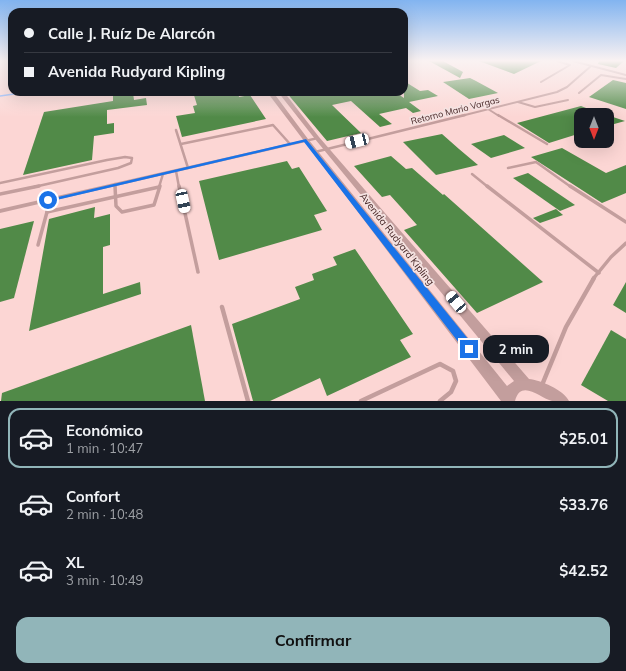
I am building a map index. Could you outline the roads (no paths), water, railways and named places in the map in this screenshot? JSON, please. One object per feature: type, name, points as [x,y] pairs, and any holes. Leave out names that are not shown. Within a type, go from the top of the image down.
[{"type":"street","name":"Avenida Rudyard Kipling","points":[[273,96],[508,400]]},
{"type":"street","name":"Avenida Rudyard Kipling","points":[[284,96],[317,138],[525,384]]},
{"type":"street","points":[[0,211],[317,138]]},
{"type":"street","points":[[508,400],[511,391],[517,386],[525,384],[542,387],[562,401]]},
{"type":"lane","points":[[541,82],[545,80]]},
{"type":"lane","name":"Retorno Mario Vargas","points":[[315,152],[562,91],[575,80]]},
{"type":"lane","points":[[579,93],[596,80]]},
{"type":"lane","points":[[518,102],[535,108],[568,100]]},
{"type":"lane","points":[[488,109],[547,144]]},
{"type":"lane","points":[[180,144],[273,125],[290,144]]},
{"type":"lane","points":[[176,130],[188,168]]},
{"type":"lane","points":[[0,183],[107,160],[132,158],[130,163],[118,168],[0,194]]},
{"type":"lane","points":[[508,168],[532,161],[536,162],[601,207],[626,222]]},
{"type":"lane","points":[[176,171],[198,272]]},
{"type":"lane","points":[[115,184],[116,206],[122,212],[126,212],[153,206],[163,174]]},
{"type":"lane","points":[[472,174],[599,273]]},
{"type":"lane","points":[[47,212],[159,187]]},
{"type":"lane","points":[[38,245],[47,212],[48,200]]},
{"type":"lane","points":[[542,387],[563,332],[606,263],[626,243]]},
{"type":"lane","points":[[222,307],[248,401]]},
{"type":"lane","points":[[361,401],[440,364],[446,366],[455,373],[456,382],[451,393],[440,401]]},
{"type":"waterway","points":[[0,96],[8,95]]}]
